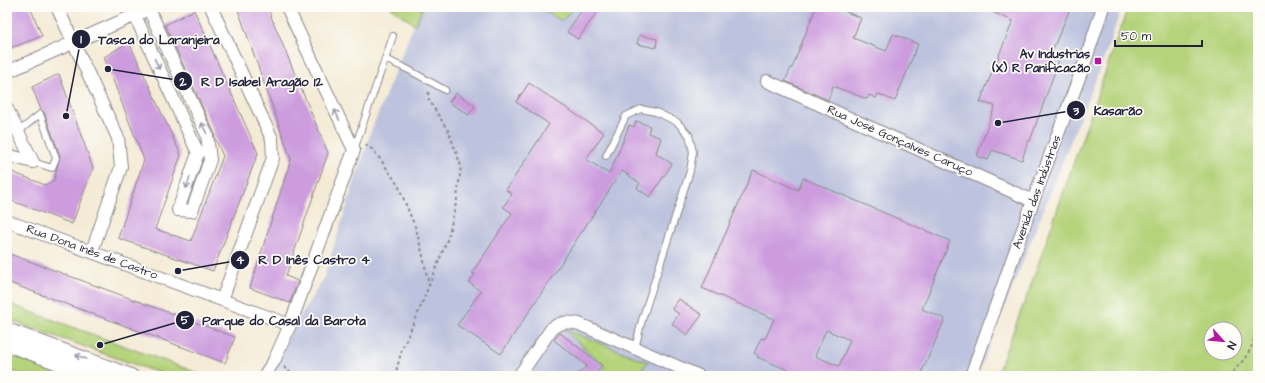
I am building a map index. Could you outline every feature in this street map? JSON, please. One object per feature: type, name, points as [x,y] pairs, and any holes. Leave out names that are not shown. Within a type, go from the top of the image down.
[{"type":"street","points":[[57,7],[118,138],[121,167],[92,251]]},
{"type":"street","points":[[210,7],[272,139],[274,158],[222,300]]},
{"type":"street","points":[[273,376],[279,363],[290,325],[357,146],[287,7]]},
{"type":"street","name":"Avenida das Indústrias","points":[[971,376],[1033,201],[1086,59],[1103,7]]},
{"type":"street","points":[[7,72],[74,43],[133,11],[150,8],[207,136],[210,160],[192,211],[178,210],[198,153],[133,11]]},
{"type":"street","name":"Rua José Gonçalves Caruço","points":[[767,81],[1033,201]]},
{"type":"street","points":[[7,109],[32,162]]},
{"type":"street","points":[[7,155],[32,162]]},
{"type":"street","name":"Rua Dona Inês de Castro","points":[[7,220],[290,325]]},
{"type":"street","points":[[519,376],[552,328],[565,322],[579,324],[699,376]]},
{"type":"street","points":[[7,330],[131,376]]},
{"type":"street","points":[[7,344],[94,376]]},
{"type":"street","points":[[264,376],[279,363]]},
{"type":"lane","points":[[357,146],[394,36]]},
{"type":"lane","points":[[385,60],[445,90]]},
{"type":"lane","points":[[606,156],[626,116],[641,109],[656,112],[677,122],[689,136],[693,152],[690,171],[642,320],[635,348]]},
{"type":"lane","points":[[18,132],[40,114],[56,158],[52,168],[32,162]]},
{"type":"path","points":[[395,376],[402,348],[448,238],[457,199],[461,166],[449,132],[429,100],[427,80]]},
{"type":"path","points":[[357,146],[372,149],[398,185],[416,229],[429,285]]},
{"type":"path","points":[[1229,376],[1240,364],[1251,348],[1257,324],[1258,304]]},
{"type":"path","points":[[279,363],[294,376]]},
{"type":"shaded area","points":[[421,7],[537,7],[562,21],[574,7],[1122,7],[1106,53],[977,376],[264,376],[324,277],[371,131]]},
{"type":"green space","points":[[390,7],[423,7],[415,25]]},
{"type":"green space","points":[[537,7],[574,7],[562,21]]},
{"type":"green space","points":[[1128,7],[1258,7],[1258,376],[996,376],[1031,285]]},
{"type":"green space","points":[[7,303],[206,376],[178,376],[150,370],[7,319]]},
{"type":"green space","points":[[564,329],[648,362],[636,376],[597,376],[605,367]]},
{"type":"green space","points":[[7,354],[67,376],[25,376],[7,369]]},
{"type":"building","points":[[7,7],[30,7],[42,36],[11,48],[7,40]]},
{"type":"building","points":[[237,7],[267,7],[328,153],[286,276],[298,281],[290,303],[250,288],[291,159]]},
{"type":"building","points":[[584,7],[601,7],[578,39],[567,32]]},
{"type":"building","points":[[816,7],[834,7],[861,18],[853,38],[886,51],[893,34],[918,44],[895,101],[878,94],[876,98],[869,95],[867,99],[833,86],[828,100],[785,81],[792,68]]},
{"type":"building","points":[[981,7],[1071,7],[1051,53],[1060,57],[1022,160],[992,150],[988,160],[977,156],[995,106],[980,102],[1013,21]]},
{"type":"building","points":[[194,10],[258,153],[213,271],[118,238],[144,160],[104,57],[129,42],[181,155],[155,229],[191,241],[223,156],[214,132],[165,25]]},
{"type":"building","points":[[639,35],[657,39],[656,48],[637,44]]},
{"type":"building","points":[[59,74],[93,168],[72,224],[7,199],[7,170],[45,185],[54,180],[60,156],[44,112],[41,110],[32,87]]},
{"type":"building","points":[[529,83],[604,133],[586,159],[609,174],[629,125],[634,127],[636,121],[650,126],[648,133],[661,138],[656,153],[672,164],[650,197],[637,188],[640,183],[622,171],[501,354],[457,325],[481,291],[469,283],[475,274],[472,273],[512,213],[503,207],[512,194],[506,190],[549,124],[516,102]]},
{"type":"building","points":[[456,93],[475,106],[469,115],[449,102]]},
{"type":"building","points":[[753,170],[798,190],[803,178],[950,241],[922,309],[945,319],[920,376],[802,376],[757,357],[758,355],[754,353],[761,338],[765,339],[774,319],[702,288]],"holes":[[[826,330],[850,340],[839,366],[815,356]]]},
{"type":"building","points":[[7,253],[235,337],[225,363],[7,282]]},
{"type":"building","points":[[679,299],[702,315],[687,335],[672,324],[679,314],[672,309]]},
{"type":"building","points":[[560,333],[602,365],[594,376],[575,376],[587,366],[554,340]]},
{"type":"place","name":"Av Industrias (X) R Panificacão","points":[[1098,61]]},
{"type":"place","name":"R D Isabel Aragão 12","points":[[108,69]]},
{"type":"place","name":"Tasca do Laranjeira","points":[[66,116]]},
{"type":"place","name":"Kasarão","points":[[998,123]]},
{"type":"place","name":"R D Inês Castro 4","points":[[178,271]]},
{"type":"place","name":"Parque do Casal da Barota","points":[[100,345]]}]
